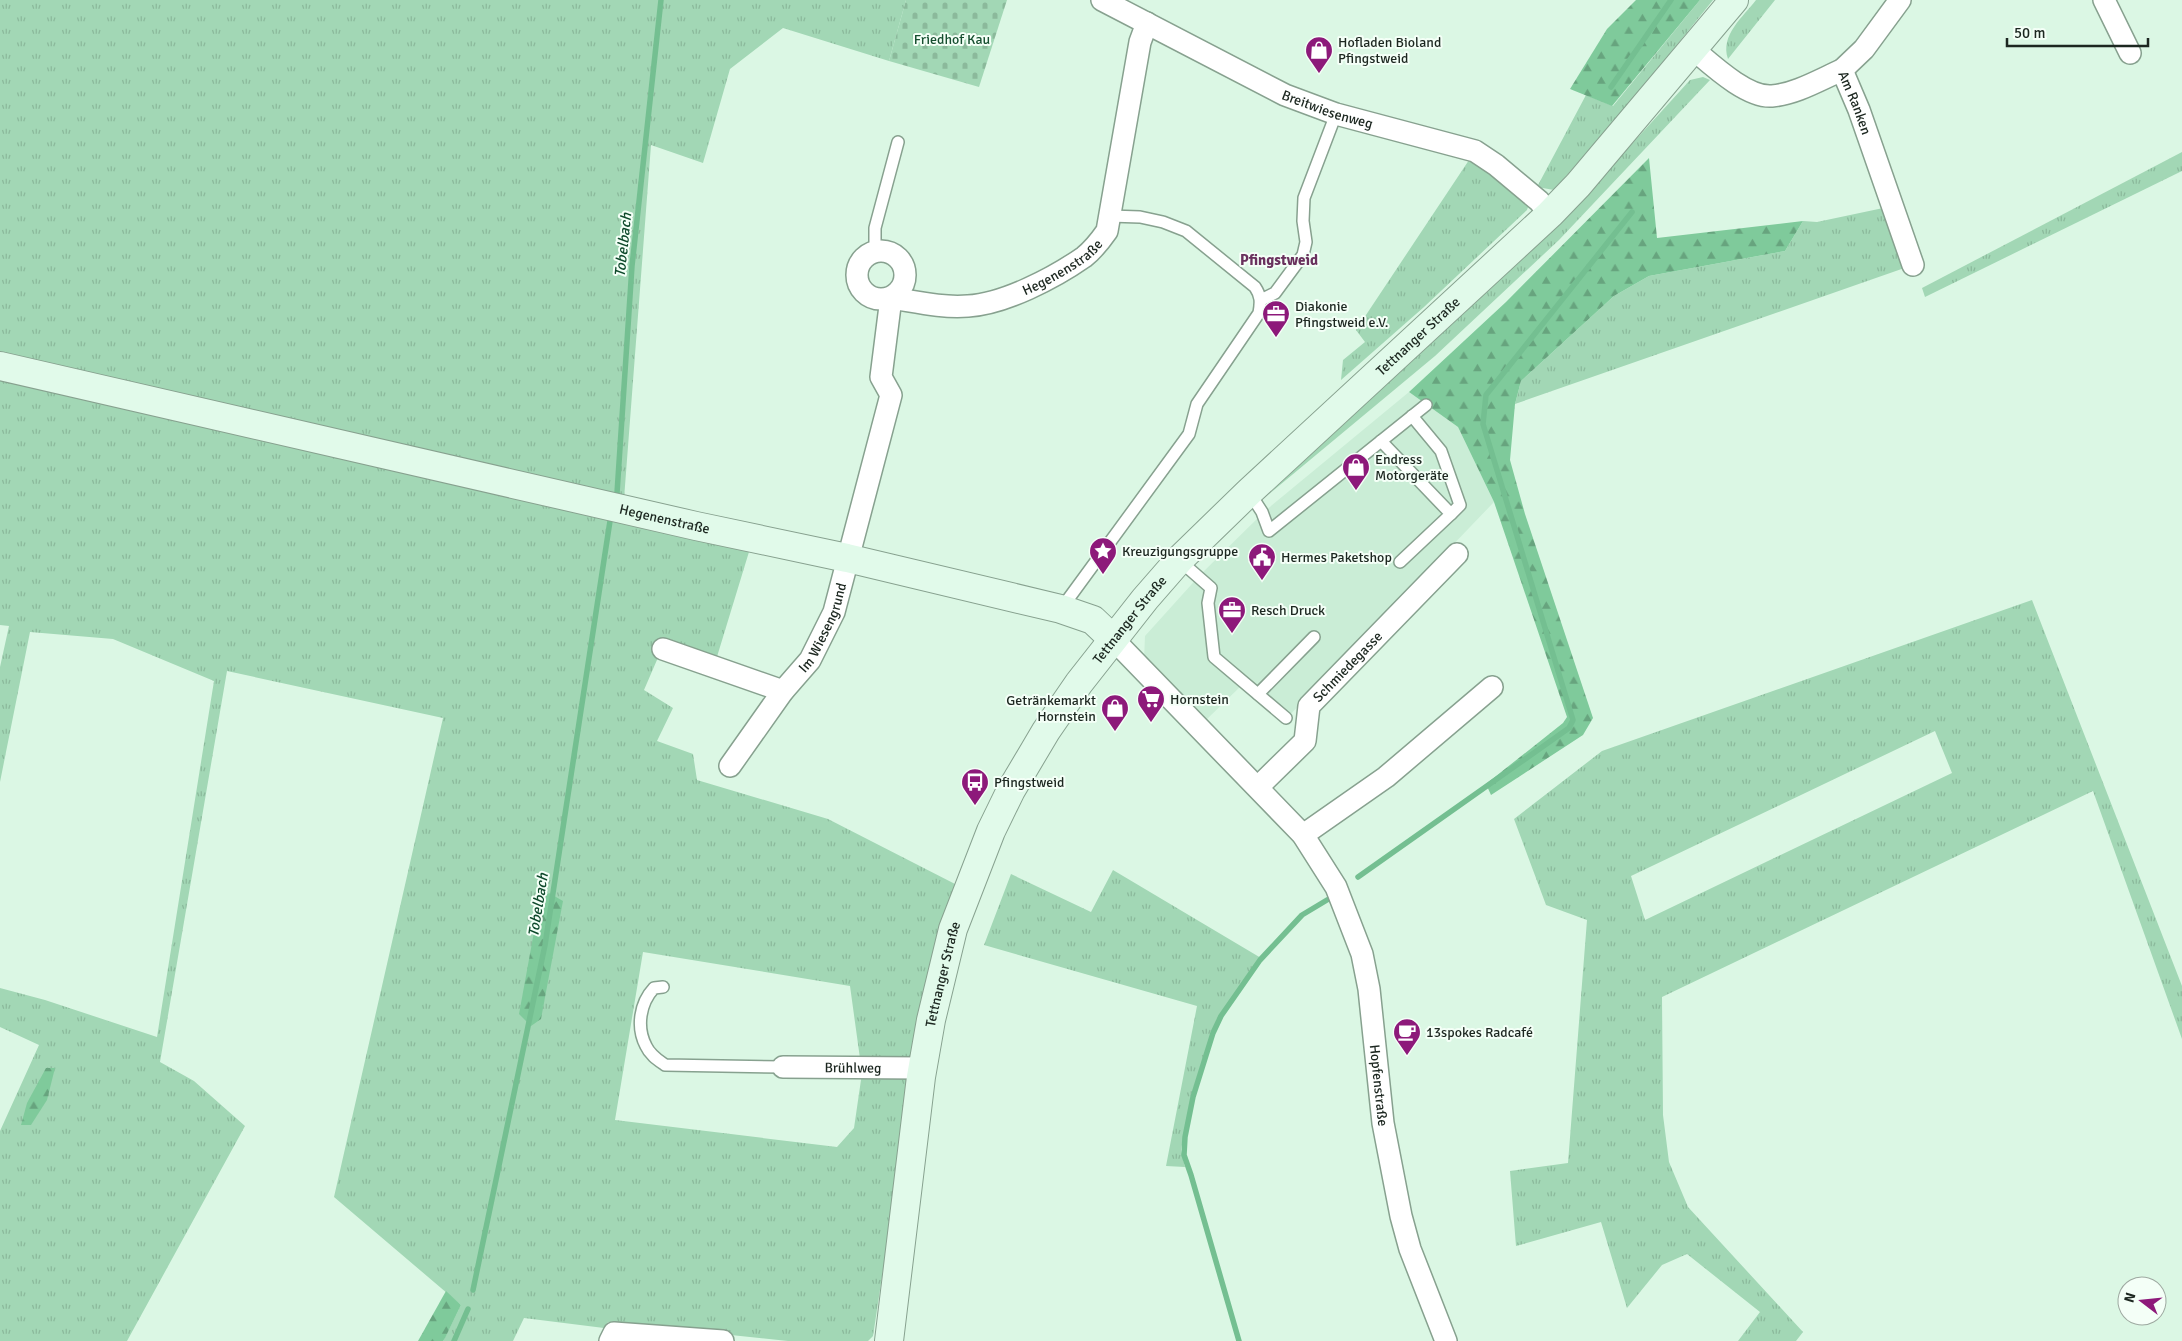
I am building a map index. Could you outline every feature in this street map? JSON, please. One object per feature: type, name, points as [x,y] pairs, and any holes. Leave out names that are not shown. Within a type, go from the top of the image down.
[{"type":"main road","name":"Tettnanger Straße","points":[[889,1341],[922,1068],[931,1020],[953,929],[991,831],[1011,790],[1046,732],[1113,639],[1179,560],[1249,492],[1550,214],[1578,185],[1734,0]]},
{"type":"main road","name":"Hegenenstraße","points":[[0,366],[696,526],[848,558],[1061,609],[1092,620],[1113,639]]},
{"type":"street","name":"Breitwiesenweg","points":[[1102,0],[1286,95],[1336,114],[1474,152],[1496,166],[1538,201],[1550,214]]},
{"type":"street","points":[[1842,70],[1864,50],[1900,0]]},
{"type":"street","points":[[2104,0],[2130,53]]},
{"type":"street","name":"Hegenenstraße","points":[[875,251],[866,256],[860,263],[857,272],[857,281],[861,290],[868,296],[882,300],[891,298],[941,306],[968,306],[1005,298],[1052,276],[1084,256],[1097,245],[1107,231],[1140,42],[1147,23]]},
{"type":"street","name":"Am Ranken","points":[[1693,49],[1741,86],[1756,93],[1772,96],[1794,90],[1842,70],[1859,110],[1913,265]]},
{"type":"street","points":[[848,558],[891,395],[881,377],[891,298],[902,288],[905,279],[905,269],[901,261],[894,254],[885,251],[875,251]]},
{"type":"street","name":"Schmiedegasse","points":[[1258,787],[1305,741],[1309,706],[1457,554]]},
{"type":"street","name":"Im Wiesengrund","points":[[730,766],[783,691],[810,660],[834,612],[848,558]]},
{"type":"street","name":"Hopfenstraße","points":[[1113,639],[1303,835],[1336,887],[1362,954],[1373,1023],[1383,1123],[1400,1216],[1410,1249],[1446,1341]]},
{"type":"street","points":[[663,649],[783,691]]},
{"type":"street","points":[[1303,835],[1386,777],[1492,687]]},
{"type":"street","name":"Brühlweg","points":[[783,1067],[922,1068]]},
{"type":"street","points":[[612,1337],[723,1341]]},
{"type":"lane","points":[[1261,300],[1275,293],[1303,255],[1306,242],[1304,198],[1336,114]]},
{"type":"lane","points":[[875,251],[876,228],[898,142]]},
{"type":"lane","points":[[1061,609],[1189,434],[1197,404],[1259,313],[1261,300],[1255,287],[1186,231],[1140,216],[1110,216]]},
{"type":"lane","points":[[1249,492],[1262,512],[1269,531],[1426,405]]},
{"type":"lane","points":[[1400,562],[1460,505],[1441,450],[1412,416]]},
{"type":"lane","points":[[1381,441],[1451,514]]},
{"type":"lane","points":[[1179,560],[1211,588],[1208,603],[1214,657],[1286,718]]},
{"type":"lane","points":[[1258,694],[1314,637]]},
{"type":"lane","points":[[663,987],[654,988],[646,996],[642,1010],[641,1025],[646,1046],[654,1057],[666,1065],[783,1067]]},
{"type":"shaded area","points":[[1409,392],[1458,427],[1494,502],[1284,721],[1243,684],[1204,722],[1144,660],[1145,636],[1200,575],[1265,511]]},
{"type":"green space","points":[[0,0],[906,0],[889,61],[783,28],[730,69],[703,163],[651,145],[624,499],[0,357]]},
{"type":"green space","name":"Friedhof Kau","points":[[906,0],[1007,0],[979,87],[889,61]]},
{"type":"green space","points":[[1636,0],[1700,0],[1612,106],[1570,89],[1607,29]]},
{"type":"green space","points":[[1700,0],[1713,0],[1639,92],[1554,190],[1537,187],[1586,95],[1613,106]]},
{"type":"green space","points":[[1756,0],[1775,0],[1728,59],[1726,50],[1730,34]]},
{"type":"green space","points":[[1703,77],[1710,80],[1559,240],[1435,356],[1268,495],[1590,190],[1690,80]]},
{"type":"green space","points":[[1475,151],[1532,195],[1527,210],[1424,307],[1341,380],[1343,360],[1365,342],[1356,330]]},
{"type":"green space","points":[[2182,152],[2182,171],[1925,297],[1922,288]]},
{"type":"green space","points":[[1649,158],[1657,238],[1803,221],[1785,251],[1649,276],[1614,296],[1521,381],[1515,404],[1510,460],[1525,514],[1593,718],[1583,735],[1491,795],[1486,784],[1563,723],[1567,717],[1494,502],[1458,427],[1409,392],[1506,302]]},
{"type":"green space","points":[[1888,207],[1913,265],[1515,404],[1521,381],[1614,296],[1649,276],[1785,251],[1803,221],[1817,222]]},
{"type":"green space","points":[[0,373],[752,542],[716,660],[666,639],[644,690],[673,708],[657,741],[693,754],[697,780],[828,819],[957,885],[916,1052],[873,1336],[868,1341],[788,1341],[608,1322],[604,1328],[524,1318],[513,1341],[443,1341],[461,1305],[334,1197],[443,718],[227,671],[160,1062],[194,1081],[245,1126],[127,1341],[0,1341],[0,1131],[39,1045],[0,1027],[0,988],[45,1000],[157,1037],[214,681],[113,639],[30,632],[0,782],[0,667],[9,626],[0,625]],"holes":[[[643,952],[850,986],[862,1073],[854,1128],[837,1147],[615,1120]]]},
{"type":"green space","points":[[2032,600],[2182,986],[2182,1039],[2093,791],[1662,997],[1663,1115],[1669,1162],[1688,1207],[1803,1332],[1796,1341],[1738,1341],[1760,1312],[1687,1254],[1662,1265],[1627,1308],[1601,1222],[1516,1246],[1510,1171],[1568,1163],[1587,920],[1546,905],[1514,819],[1602,751]],"holes":[[[1935,731],[1952,773],[1645,920],[1631,876]]]},
{"type":"green space","points":[[1113,870],[1261,958],[1217,1019],[1206,1049],[1191,1096],[1181,1150],[1185,1167],[1166,1166],[1197,1006],[984,945],[1011,874],[1091,912]]},
{"type":"green space","points":[[549,893],[563,901],[541,1019],[531,1026],[519,1014],[540,899]]},
{"type":"green space","points":[[46,1068],[55,1068],[47,1100],[31,1125],[21,1125],[27,1103]]},
{"type":"green space","points":[[446,1291],[461,1305],[445,1338],[443,1341],[418,1341]]},
{"type":"waterway","name":"Tobelbach","points":[[617,493],[632,266],[661,0]]},
{"type":"waterway","points":[[1611,87],[1671,0]]},
{"type":"waterway","points":[[1358,877],[1569,728],[1573,720],[1483,424],[1486,395],[1632,212]]},
{"type":"waterway","name":"Tobelbach","points":[[473,1290],[545,945],[610,521]]},
{"type":"waterway","points":[[1239,1341],[1184,1155],[1185,1137],[1193,1097],[1213,1033],[1221,1016],[1260,960],[1302,915],[1327,900]]},
{"type":"waterway","name":"Tobelbach","points":[[454,1341],[468,1309]]},
{"type":"place","name":"Hofladen Bioland Pfingstweid","points":[[1319,74]]},
{"type":"place","name":"Diakonie Pfingstweid e.V.","points":[[1276,338]]},
{"type":"place","name":"Endress Motorgeräte","points":[[1356,491]]},
{"type":"place","name":"Kreuzigungsgruppe","points":[[1103,575]]},
{"type":"place","name":"Hermes Paketshop","points":[[1262,581]]},
{"type":"place","name":"Resch Druck","points":[[1232,634]]},
{"type":"place","name":"Hornstein","points":[[1151,723]]},
{"type":"place","name":"Getränkemarkt Hornstein","points":[[1115,732]]},
{"type":"place","name":"Pfingstweid","points":[[975,806]]},
{"type":"place","name":"13spokes Radcafé","points":[[1407,1056]]},
{"type":"district","name":"Pfingstweid","points":[[1279,260]]}]
